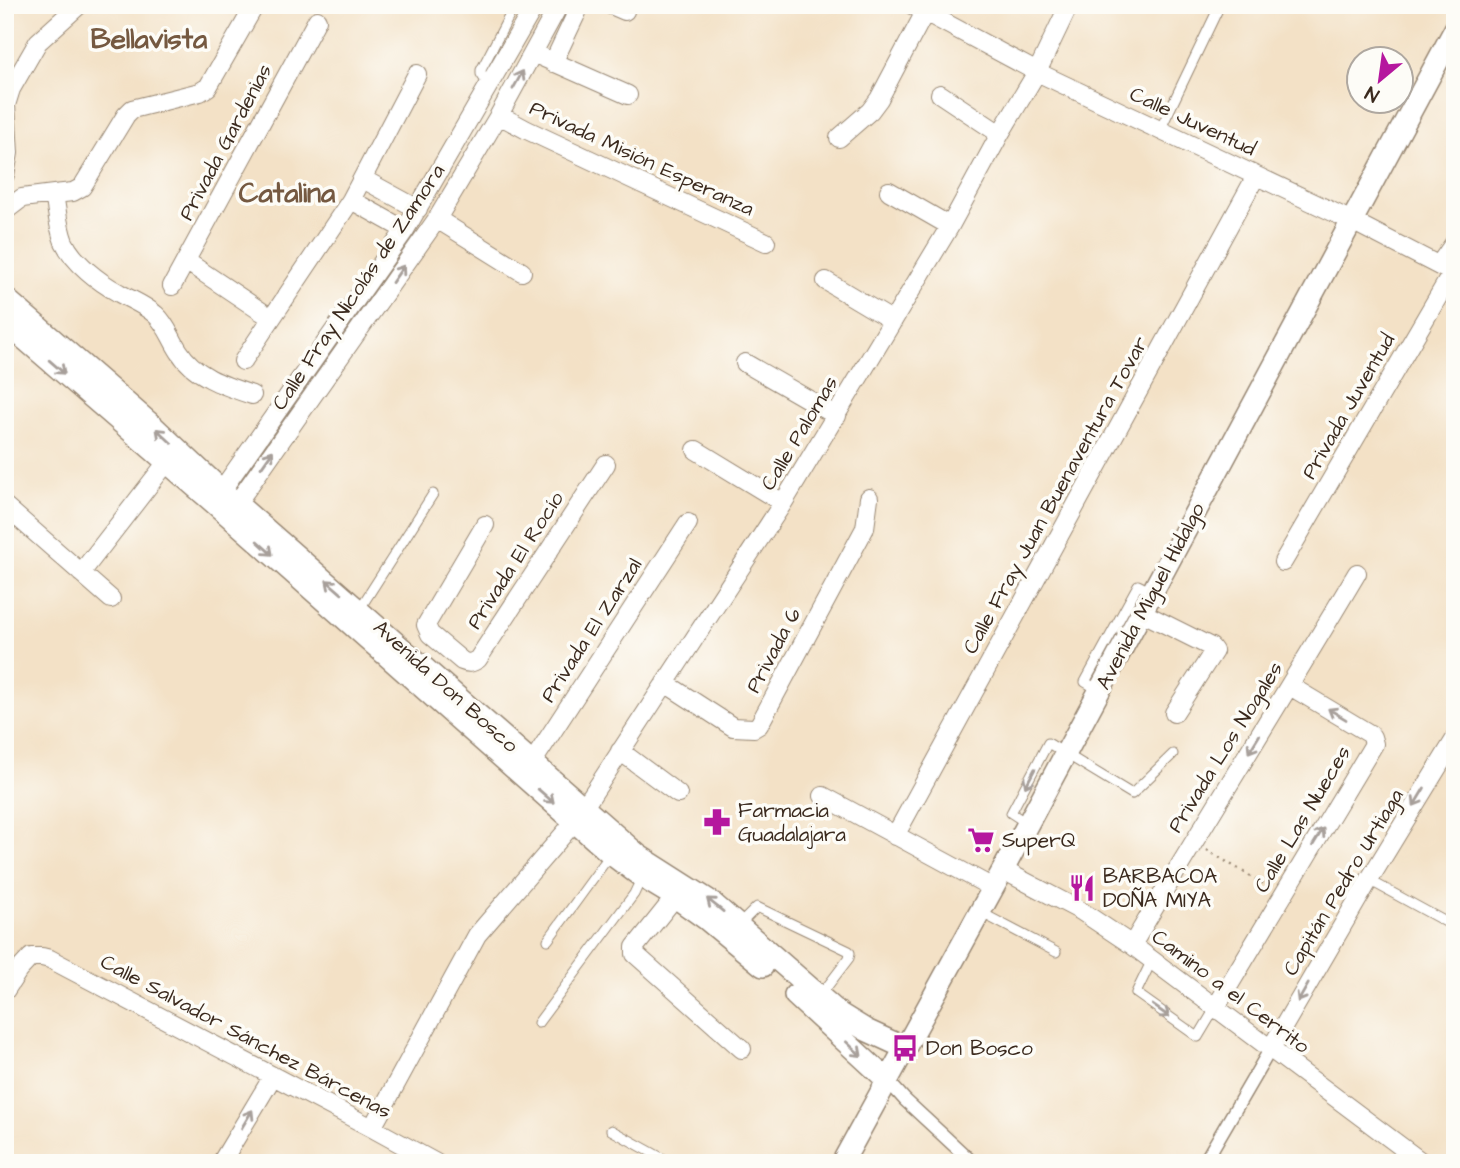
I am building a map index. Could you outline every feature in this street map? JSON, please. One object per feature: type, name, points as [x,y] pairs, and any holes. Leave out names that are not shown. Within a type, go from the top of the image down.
[{"type":"street","points":[[5,175],[9,153],[6,104],[11,89],[38,42],[79,5]]},
{"type":"street","points":[[5,211],[22,198],[73,192],[82,187],[132,109],[200,92],[208,87],[255,5]]},
{"type":"street","name":"Calle Fray Nicolás de Zamora","points":[[225,503],[405,230],[535,5]]},
{"type":"street","name":"Calle Fray Nicolás de Zamora","points":[[225,503],[437,219],[559,5]]},
{"type":"street","name":"Calle Palomas","points":[[372,1128],[477,935],[579,814],[783,503],[950,226],[1037,72],[1069,5]]},
{"type":"street","points":[[553,63],[580,6]]},
{"type":"street","points":[[839,138],[870,111],[879,99],[919,8]]},
{"type":"street","name":"Calle Juventud","points":[[919,8],[1037,72],[1352,221],[1449,271]]},
{"type":"street","name":"Privada Gardenias","points":[[172,286],[317,20]]},
{"type":"street","name":"Avenida Miguel Hidalgo","points":[[842,1163],[1028,824],[1455,29]]},
{"type":"street","points":[[533,53],[628,95]]},
{"type":"street","points":[[243,361],[351,200],[417,74]]},
{"type":"street","points":[[940,94],[1000,134]]},
{"type":"street","name":"Privada Misión Esperanza","points":[[499,114],[540,136],[766,242]]},
{"type":"street","name":"Calle Fray Juan Buenaventura Tovar","points":[[895,836],[1256,176]]},
{"type":"street","points":[[363,179],[418,209]]},
{"type":"street","points":[[432,184],[452,194]]},
{"type":"street","points":[[889,191],[950,226]]},
{"type":"street","points":[[54,194],[65,243],[83,267],[114,290],[155,314],[190,365],[216,382],[251,395]]},
{"type":"street","points":[[351,200],[405,230]]},
{"type":"street","points":[[437,219],[522,272]]},
{"type":"street","name":"Privada Juventud","points":[[1283,562],[1449,271],[1455,242]]},
{"type":"street","points":[[186,261],[271,318]]},
{"type":"street","points":[[826,281],[892,321]]},
{"type":"street","name":"Avenida Don Bosco","points":[[5,298],[153,426],[225,503],[579,814],[710,901],[840,1014],[866,1030],[905,1048]]},
{"type":"street","name":"Avenida Don Bosco","points":[[5,322],[167,462],[225,503],[359,610],[532,763],[611,854],[676,897],[759,962],[887,1080]]},
{"type":"street","points":[[745,363],[837,415]]},
{"type":"street","points":[[696,450],[783,503]]},
{"type":"street","points":[[81,573],[167,462]]},
{"type":"street","name":"Privada El Rocío","points":[[485,525],[428,620],[427,630],[468,663],[478,659],[606,464]]},
{"type":"street","name":"Privada 6","points":[[665,683],[733,727],[754,728],[759,725],[865,528],[869,498]]},
{"type":"street","points":[[5,506],[111,600]]},
{"type":"street","name":"Privada El Zarzal","points":[[532,763],[688,523]]},
{"type":"street","name":"Privada Los Nogales","points":[[1132,945],[1357,573]]},
{"type":"street","points":[[1141,612],[1211,647],[1214,651],[1174,713]]},
{"type":"street","points":[[432,674],[449,650]]},
{"type":"street","name":"Calle Las Nueces","points":[[1216,1007],[1374,744],[1370,734],[1290,686]]},
{"type":"street","name":"Capitán Pedro Urtiaga","points":[[1270,1048],[1368,880],[1455,739]]},
{"type":"street","points":[[620,751],[678,794]]},
{"type":"street","name":"Camino a el Cerrito","points":[[823,796],[895,836],[1081,911],[1132,945],[1423,1163]]},
{"type":"street","points":[[676,897],[635,947],[635,954],[742,1049]]},
{"type":"street","name":"Calle Salvador Sánchez Bárcenas","points":[[5,991],[31,957],[50,959],[436,1163]]},
{"type":"street","points":[[1204,1163],[1270,1048]]},
{"type":"street","points":[[221,1163],[273,1076]]},
{"type":"street","points":[[887,1080],[973,1163]]},
{"type":"lane","points":[[489,86],[481,74],[481,69],[515,5]]},
{"type":"lane","points":[[1160,130],[1220,5]]},
{"type":"lane","points":[[359,610],[433,495]]},
{"type":"lane","points":[[1099,691],[1085,682],[1138,585],[1152,592]]},
{"type":"lane","points":[[1065,754],[1132,794],[1173,754]]},
{"type":"lane","points":[[548,940],[611,854]]},
{"type":"lane","points":[[538,1023],[634,894],[642,877]]},
{"type":"lane","points":[[1368,880],[1455,928]]},
{"type":"lane","points":[[738,925],[757,907],[849,951],[849,958],[819,998]]},
{"type":"lane","points":[[980,912],[1056,951]]},
{"type":"lane","points":[[1152,960],[1136,993],[1198,1037],[1216,1007]]},
{"type":"lane","points":[[611,1130],[671,1163]]},
{"type":"path","points":[[1193,842],[1282,895]]},
{"type":"place","name":"Farmacia Guadalajara","points":[[717,822]]},
{"type":"place","name":"SuperQ","points":[[981,840]]},
{"type":"place","name":"BARBACOA DOÑA MIYA","points":[[1082,888]]},
{"type":"place","name":"Don Bosco","points":[[905,1048]]},
{"type":"district","name":"Bellavista","points":[[149,38]]},
{"type":"district","name":"Catalina","points":[[287,192]]}]
